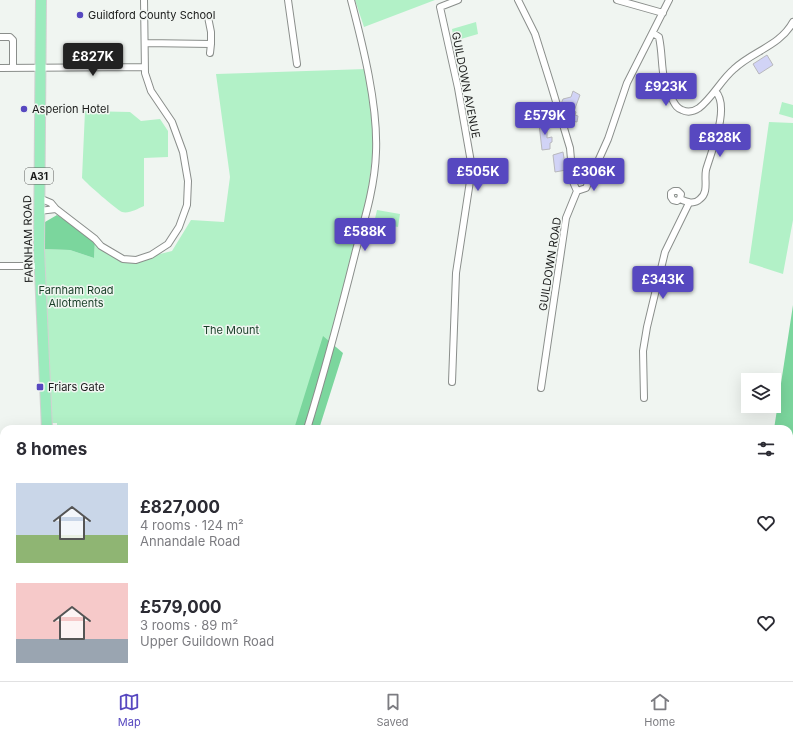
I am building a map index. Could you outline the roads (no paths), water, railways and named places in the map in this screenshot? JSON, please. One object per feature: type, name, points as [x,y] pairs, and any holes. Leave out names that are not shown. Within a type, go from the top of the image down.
[{"type":"main road","name":"FARNHAM ROAD","points":[[41,0],[39,212],[47,425]]},
{"type":"street","points":[[39,198],[51,203],[56,209],[95,239],[101,246],[123,259],[136,260],[151,255],[168,244],[179,227],[187,205],[188,181],[183,152],[172,122],[151,91],[144,67],[144,0]]},
{"type":"street","points":[[288,0],[297,64]]},
{"type":"street","points":[[308,425],[350,276],[375,168],[376,138],[372,104],[362,41],[351,0]]},
{"type":"street","name":"GUILDOWN AVENUE","points":[[452,382],[456,273],[472,168],[458,88],[440,7],[458,0]]},
{"type":"street","points":[[518,0],[535,34],[549,77],[570,148],[573,182],[577,191]]},
{"type":"street","points":[[617,0],[664,13]]},
{"type":"street","name":"GUILDOWN ROAD","points":[[541,388],[566,218],[577,191],[586,188],[608,139],[627,83],[664,13],[669,0]]},
{"type":"street","points":[[208,17],[211,32],[210,53]]},
{"type":"street","points":[[653,33],[659,37],[665,87],[676,107],[683,111],[692,112],[699,108],[735,67],[780,39],[793,22]]},
{"type":"street","points":[[0,37],[10,37],[13,40],[13,68]]},
{"type":"street","points":[[144,43],[211,44]]},
{"type":"street","points":[[0,68],[40,69],[144,67]]},
{"type":"street","points":[[680,198],[689,202],[701,199],[705,192],[706,172],[717,139],[720,118],[719,94],[715,91]]},
{"type":"street","points":[[644,398],[644,351],[647,327],[666,252],[689,202]]},
{"type":"street","points":[[39,212],[56,209]]},
{"type":"street","points":[[0,266],[40,266]]},
{"type":"place","name":"Guildford County School","points":[[80,15]]},
{"type":"place","name":"Asperion Hotel","points":[[24,109]]},
{"type":"place","name":"Friars Gate","points":[[40,387]]},
{"type":"park label","name":"Farnham Road Allotments","points":[[76,296]]},
{"type":"park label","name":"The Mount","points":[[231,330]]}]
